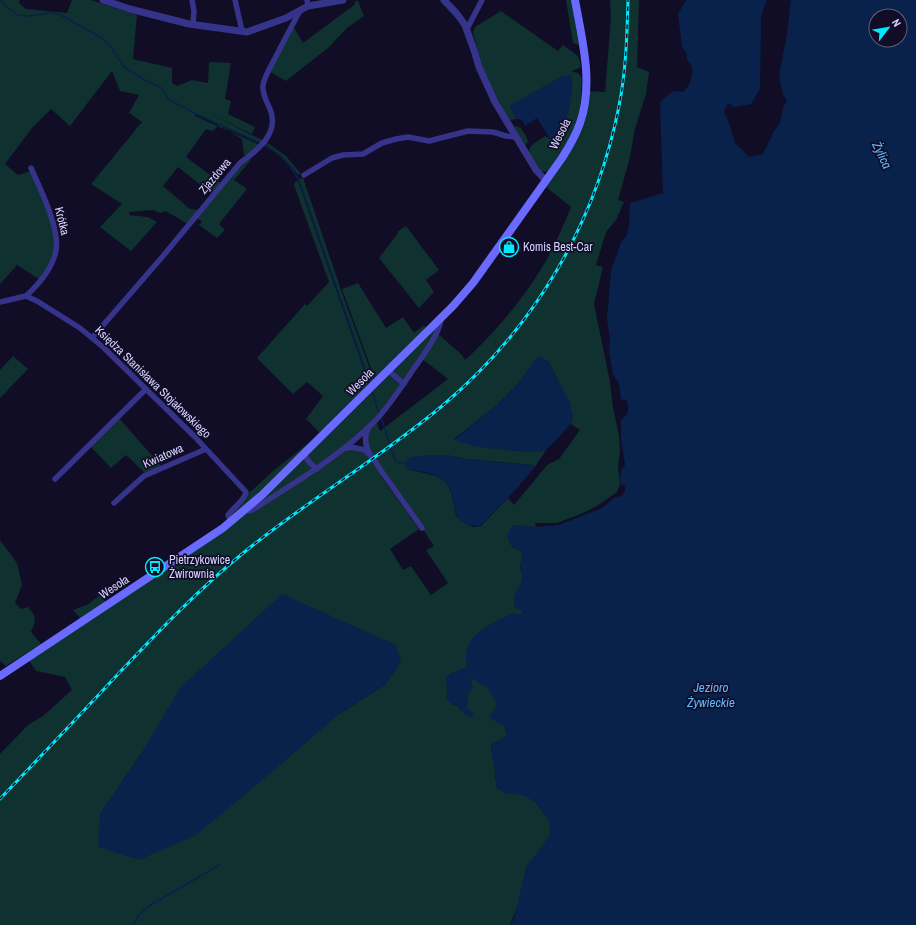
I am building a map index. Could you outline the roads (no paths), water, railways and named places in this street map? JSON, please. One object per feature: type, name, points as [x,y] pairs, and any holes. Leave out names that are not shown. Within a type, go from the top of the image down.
[{"type":"main road","name":"Wesoła","points":[[0,676],[199,545],[231,522],[304,455],[441,320],[473,283],[546,181],[572,141],[580,124],[584,107],[586,68],[575,0]]},
{"type":"street","points":[[103,0],[130,9],[193,24],[247,32],[286,18],[300,10],[307,3],[343,0]]},
{"type":"street","points":[[192,0],[194,3],[193,24]]},
{"type":"street","points":[[235,0],[242,31]]},
{"type":"street","points":[[444,0],[457,14],[467,29],[479,67],[495,102],[536,170],[546,181]]},
{"type":"street","points":[[467,29],[482,0]]},
{"type":"street","name":"Zjazdowa","points":[[92,338],[163,256],[240,163],[253,154],[263,144],[274,123],[271,110],[265,99],[263,86],[269,70],[300,10]]},
{"type":"street","points":[[304,175],[332,158],[343,155],[363,154],[382,143],[396,139],[408,137],[429,141],[468,130],[493,132],[515,137]]},
{"type":"street","name":"Krótka","points":[[26,296],[36,286],[50,266],[56,250],[56,234],[48,209],[31,168]]},
{"type":"street","points":[[0,302],[26,296]]},
{"type":"street","name":"Księdza Stanisława Stojałowskiego","points":[[26,296],[37,301],[80,328],[104,348],[206,449],[246,492],[245,496],[232,508],[228,515],[231,522]]},
{"type":"street","points":[[245,510],[258,508],[317,469],[343,450],[376,420],[404,384],[437,333],[441,320]]},
{"type":"street","points":[[389,371],[404,384]]},
{"type":"street","points":[[56,479],[146,389]]},
{"type":"street","points":[[371,424],[365,438],[366,447],[370,455],[422,528]]},
{"type":"street","points":[[343,450],[351,447],[358,448],[365,450],[370,455]]},
{"type":"street","name":"Kwiatowa","points":[[114,503],[144,476],[206,449]]},
{"type":"street","points":[[304,455],[317,469]]},
{"type":"water","name":"Jezioro Żywieckie","points":[[686,0],[767,0],[761,16],[760,89],[751,104],[734,107],[728,103],[724,112],[735,143],[749,157],[763,154],[774,131],[780,123],[783,107],[787,101],[783,95],[779,76],[787,34],[791,0],[916,0],[916,925],[510,925],[514,919],[526,867],[549,837],[549,820],[536,803],[528,797],[518,794],[507,794],[497,788],[491,745],[507,736],[505,726],[489,718],[497,705],[489,689],[474,680],[470,675],[473,688],[468,693],[467,708],[474,714],[470,717],[461,711],[458,706],[447,700],[446,678],[450,674],[467,667],[467,649],[476,635],[482,629],[498,620],[513,613],[520,615],[523,611],[514,606],[515,595],[523,579],[520,566],[523,557],[521,551],[512,547],[508,540],[508,532],[514,525],[536,527],[559,525],[602,508],[614,498],[621,496],[625,492],[625,486],[621,484],[620,478],[620,474],[625,465],[621,438],[621,420],[627,414],[628,407],[627,401],[621,399],[619,384],[613,374],[609,353],[610,339],[607,319],[611,271],[621,242],[626,237],[629,225],[630,203],[663,193],[660,103],[673,91],[683,92],[690,83],[692,66],[687,60],[687,54],[682,47],[678,14]]},
{"type":"water","points":[[569,75],[572,77],[571,101],[567,117],[558,140],[550,139],[537,118],[525,126],[522,120],[516,119],[509,106],[563,76]]},
{"type":"water","points":[[541,356],[549,362],[569,400],[573,416],[571,424],[546,450],[534,452],[485,448],[454,440],[496,406],[518,384],[537,358]]},
{"type":"water","points":[[430,455],[446,455],[466,459],[532,465],[535,467],[481,525],[470,525],[463,522],[458,517],[452,495],[445,481],[432,474],[407,469],[404,463],[409,458]]},
{"type":"water","points":[[282,594],[396,645],[401,662],[386,684],[338,715],[196,835],[139,860],[98,847],[100,814],[141,754],[180,688]]},
{"type":"waterway","points":[[1,0],[17,15],[27,16],[50,13],[58,14],[68,19],[108,43],[124,67],[163,89],[168,99],[198,115],[260,143]]},
{"type":"waterway","points":[[264,145],[281,156],[300,183],[370,383]]},
{"type":"waterway","points":[[372,391],[379,414]]},
{"type":"waterway","points":[[381,417],[395,460],[399,463],[404,463]]},
{"type":"waterway","points":[[133,925],[139,915],[149,906],[221,864]]},
{"type":"railway","points":[[0,799],[149,641],[210,582],[242,554],[291,516],[393,444],[442,406],[475,376],[505,343],[532,308],[556,271],[577,232],[595,191],[609,149],[619,106],[626,53],[628,0]]},
{"type":"place","name":"Komis Best-Car","points":[[509,247]]},
{"type":"place","name":"Pietrzykowice Żwirownia","points":[[155,567]]},
{"type":"water label","name":"Żylica","points":[[882,155]]}]
